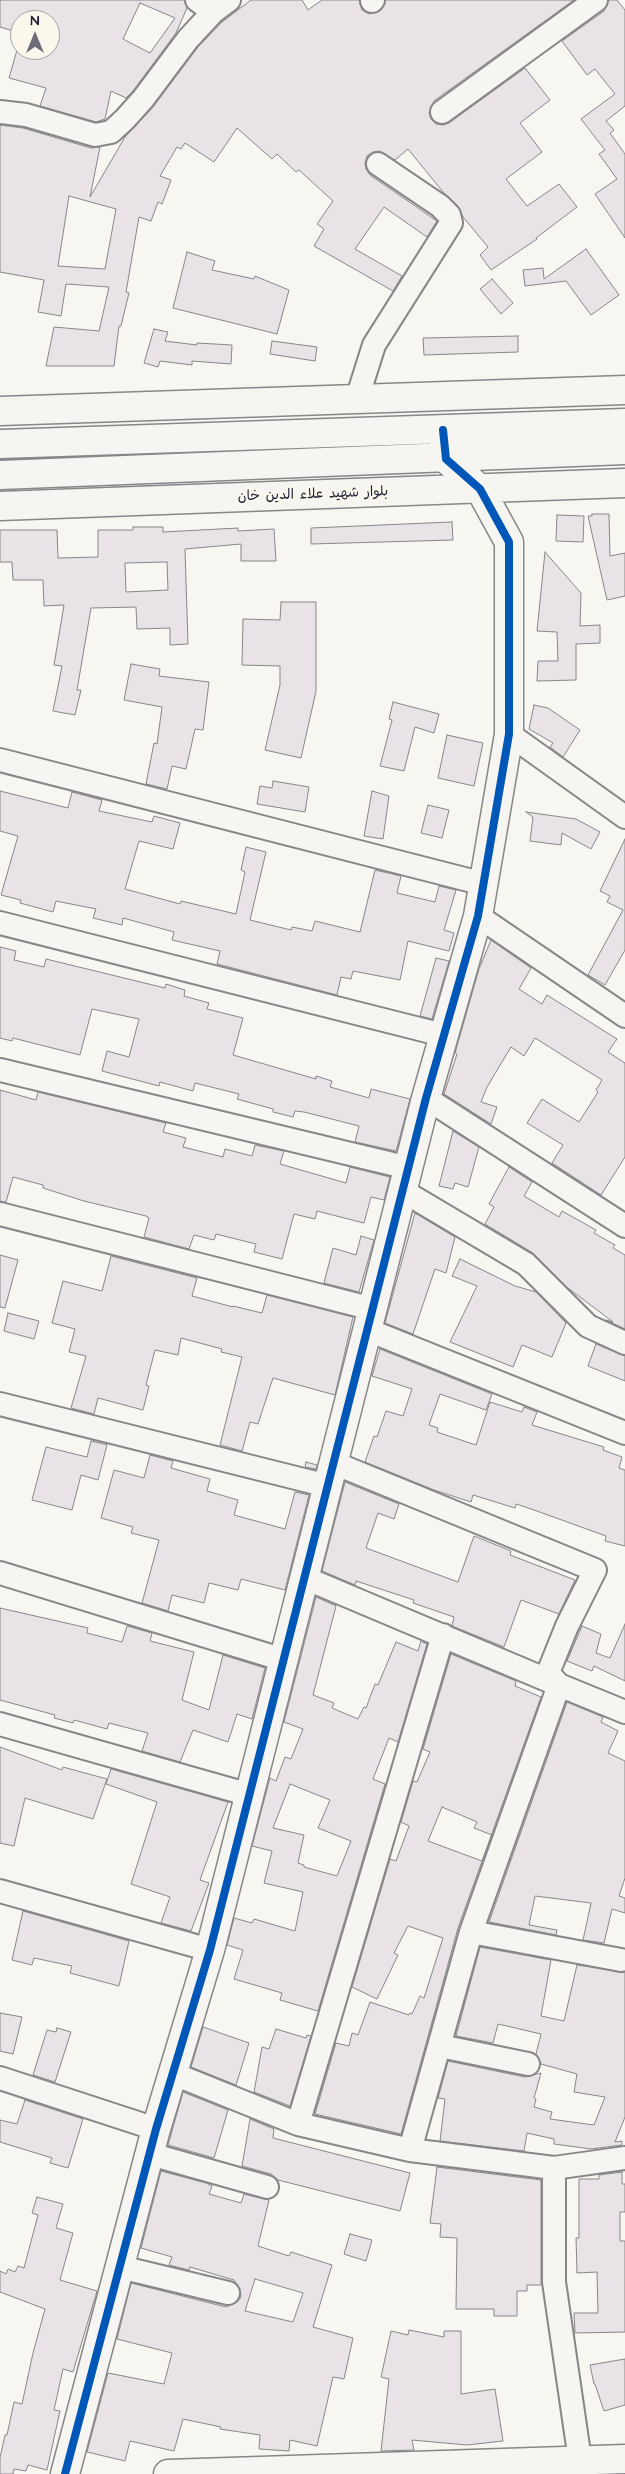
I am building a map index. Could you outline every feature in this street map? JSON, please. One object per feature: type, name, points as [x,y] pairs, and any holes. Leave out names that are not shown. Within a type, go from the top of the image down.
[{"type":"main road","points":[[0,411],[625,390]]},
{"type":"main road","points":[[0,444],[625,423]]},
{"type":"main road","points":[[66,2474],[153,2142],[210,1950],[426,1098],[478,916],[484,884],[509,734],[509,542],[480,489],[446,459],[443,430]]},
{"type":"main road","points":[[0,475],[446,459],[625,450]]},
{"type":"main road","name":"بلوار شهید علاء الدین خان","points":[[0,506],[625,483]]},
{"type":"main road","points":[[168,2474],[582,2467],[625,2459]]},
{"type":"street","points":[[442,112],[596,0]]},
{"type":"street","points":[[0,112],[26,115],[95,135],[110,132],[131,113],[213,4]]},
{"type":"street","points":[[357,399],[374,346],[451,223],[449,215],[440,206],[378,164]]},
{"type":"street","points":[[509,734],[625,817]]},
{"type":"street","points":[[0,760],[484,884]]},
{"type":"street","points":[[478,916],[625,1016]]},
{"type":"street","points":[[0,923],[444,1035]]},
{"type":"street","points":[[0,1070],[406,1180],[526,1264],[588,1326],[625,1343]]},
{"type":"street","points":[[426,1098],[625,1226]]},
{"type":"street","points":[[0,1214],[371,1319],[625,1433]]},
{"type":"street","points":[[0,1404],[331,1475],[595,1570],[567,1626],[548,1673],[559,1685]]},
{"type":"street","points":[[0,1573],[284,1660]]},
{"type":"street","points":[[305,1578],[625,1712]]},
{"type":"street","points":[[298,2124],[443,1635]]},
{"type":"street","points":[[410,2150],[471,1932],[559,1685]]},
{"type":"street","points":[[0,1724],[250,1795]]},
{"type":"street","points":[[0,1891],[210,1950]]},
{"type":"street","points":[[471,1932],[621,1960]]},
{"type":"street","points":[[440,2046],[528,2064]]},
{"type":"street","points":[[174,2074],[298,2124],[410,2150],[554,2168],[625,2158]]},
{"type":"street","points":[[0,2078],[267,2187]]},
{"type":"street","points":[[554,2168],[554,2282],[582,2467]]},
{"type":"street","points":[[120,2267],[228,2293]]},
{"type":"building","points":[[0,0],[184,0],[187,8],[176,33],[133,91],[126,98],[111,91],[105,119],[96,122],[40,106],[46,88],[9,78],[14,60],[60,60],[60,10],[10,10],[10,30],[0,27]],"holes":[[[140,3],[175,18],[150,53],[123,39]]]},
{"type":"building","points":[[251,0],[302,0],[308,10],[322,0],[359,0],[362,10],[369,14],[381,10],[386,0],[574,0],[434,101],[429,113],[431,119],[436,124],[443,125],[449,123],[525,68],[550,100],[520,123],[542,152],[506,179],[527,206],[559,184],[577,207],[537,239],[491,270],[480,255],[488,247],[463,217],[458,206],[443,192],[408,149],[395,160],[379,151],[373,152],[367,156],[365,163],[370,175],[437,221],[427,237],[384,207],[355,249],[402,276],[393,291],[314,246],[324,229],[317,224],[333,201],[299,170],[296,172],[277,154],[272,159],[237,128],[214,162],[185,143],[181,149],[177,147],[160,176],[171,180],[162,204],[158,202],[151,221],[139,217],[126,292],[129,293],[121,326],[119,326],[114,366],[46,366],[54,327],[99,331],[109,287],[66,284],[61,316],[38,312],[44,280],[0,272],[0,125],[23,128],[91,148],[100,147],[90,197],[125,137],[153,107],[198,47],[222,22]],"holes":[[[69,196],[116,209],[105,269],[58,266]]]},
{"type":"building","points":[[609,0],[617,0],[625,10],[625,106],[606,121],[614,130],[610,133],[625,154],[625,238],[595,194],[617,179],[599,154],[605,150],[581,119],[615,94],[595,69],[587,75],[562,41],[604,11]]},
{"type":"building","points":[[586,249],[619,295],[591,315],[566,281],[525,286],[523,270],[543,268],[544,279]]},
{"type":"building","points":[[187,252],[215,261],[212,270],[254,279],[255,276],[289,290],[277,334],[173,308]]},
{"type":"building","points":[[492,279],[513,303],[501,314],[480,289]]},
{"type":"building","points":[[154,329],[168,332],[165,341],[197,345],[197,343],[232,345],[231,364],[192,361],[192,365],[160,361],[158,367],[144,363]]},
{"type":"building","points":[[518,336],[518,352],[424,355],[423,338]]},
{"type":"building","points":[[272,341],[317,347],[315,361],[270,354]]},
{"type":"building","points":[[592,514],[609,514],[610,556],[625,553],[625,596],[607,600],[588,516],[592,516]]},
{"type":"building","points":[[557,515],[584,516],[583,542],[556,541]]},
{"type":"building","points":[[452,522],[453,540],[311,544],[311,528]]},
{"type":"building","points":[[133,527],[163,527],[163,532],[238,528],[238,531],[274,529],[276,561],[241,561],[241,544],[185,549],[188,644],[170,645],[170,628],[137,629],[136,607],[91,608],[77,690],[81,690],[75,715],[53,711],[62,666],[54,665],[64,605],[44,606],[43,580],[13,580],[12,562],[0,562],[0,530],[57,530],[58,558],[98,557],[98,530],[133,530]],"holes":[[[167,562],[168,590],[126,592],[125,563]]]},
{"type":"building","points":[[545,552],[581,593],[580,626],[600,625],[600,643],[576,644],[576,680],[537,681],[538,661],[558,661],[557,632],[537,631]]},
{"type":"building","points":[[281,602],[316,602],[316,691],[301,758],[265,750],[280,685],[280,666],[242,665],[243,619],[280,620]]},
{"type":"building","points":[[131,664],[160,669],[159,676],[209,682],[203,730],[195,729],[186,769],[172,766],[167,789],[146,784],[154,743],[157,744],[162,707],[124,700]]},
{"type":"building","points":[[393,702],[439,714],[434,733],[415,727],[404,771],[380,766],[392,720],[389,719]]},
{"type":"building","points":[[534,705],[548,708],[580,730],[563,757],[550,747],[553,743],[529,729]]},
{"type":"building","points":[[447,735],[483,743],[474,786],[438,778]]},
{"type":"building","points":[[273,781],[309,787],[305,812],[257,804],[260,786],[272,788]]},
{"type":"building","points":[[0,791],[68,808],[72,792],[102,800],[99,811],[152,822],[154,816],[180,823],[173,849],[139,841],[125,889],[180,904],[181,901],[236,914],[245,872],[241,870],[246,847],[266,852],[250,920],[291,930],[292,927],[312,931],[315,921],[360,932],[375,870],[401,876],[397,893],[435,902],[439,886],[456,890],[444,930],[454,933],[449,951],[408,941],[400,980],[353,971],[351,979],[341,977],[337,995],[217,964],[220,951],[172,940],[174,932],[123,918],[122,925],[93,918],[96,909],[56,901],[53,912],[20,903],[21,900],[1,895],[18,836],[0,831]]},
{"type":"building","points":[[372,791],[389,796],[383,839],[364,836]]},
{"type":"building","points":[[428,805],[449,810],[442,838],[421,833]]},
{"type":"building","points":[[526,812],[576,819],[600,832],[591,849],[562,833],[561,845],[530,841],[533,817]]},
{"type":"building","points":[[625,839],[625,950],[605,985],[588,975],[623,910],[607,902],[610,896],[600,891]]},
{"type":"building","points":[[491,940],[531,968],[519,989],[542,1004],[547,995],[617,1039],[608,1052],[625,1063],[625,1157],[601,1195],[552,1163],[563,1145],[527,1123],[542,1099],[579,1122],[598,1092],[596,1090],[602,1080],[535,1038],[524,1056],[511,1047],[487,1087],[481,1102],[497,1107],[491,1124],[444,1094],[457,1054],[455,1053],[479,969]]},
{"type":"building","points":[[0,947],[16,951],[14,960],[44,967],[46,959],[165,988],[166,984],[185,990],[184,996],[209,1003],[207,1009],[243,1018],[233,1055],[316,1079],[316,1076],[332,1081],[330,1087],[369,1098],[371,1089],[410,1099],[396,1151],[355,1142],[359,1126],[304,1112],[295,1111],[293,1117],[273,1112],[273,1109],[237,1099],[239,1094],[195,1083],[193,1091],[160,1082],[159,1086],[102,1071],[107,1051],[129,1057],[139,1019],[92,1009],[80,1055],[13,1038],[12,1041],[0,1038]]},
{"type":"building","points":[[436,958],[449,961],[432,1019],[420,1016]]},
{"type":"building","points":[[0,1090],[36,1100],[38,1092],[166,1123],[163,1132],[186,1138],[183,1147],[223,1157],[225,1149],[252,1156],[255,1145],[284,1151],[280,1164],[346,1183],[350,1167],[390,1177],[384,1200],[371,1197],[364,1223],[317,1211],[315,1219],[294,1214],[282,1259],[254,1252],[256,1244],[216,1234],[214,1240],[194,1235],[189,1249],[144,1237],[149,1218],[146,1216],[84,1201],[43,1188],[43,1185],[13,1177],[6,1202],[0,1201]]},
{"type":"building","points":[[453,1131],[479,1147],[468,1187],[455,1183],[453,1189],[439,1186]]},
{"type":"building","points":[[509,1167],[532,1182],[524,1196],[559,1217],[562,1211],[596,1230],[594,1233],[615,1245],[613,1248],[625,1255],[625,1329],[606,1320],[613,1322],[568,1288],[533,1253],[485,1224],[494,1207],[489,1204]]},
{"type":"building","points":[[415,1213],[455,1237],[446,1273],[435,1269],[413,1334],[385,1323]]},
{"type":"building","points":[[361,1236],[374,1240],[359,1292],[324,1283],[333,1248],[356,1255]]},
{"type":"building","points":[[0,1255],[18,1260],[5,1308],[0,1307]]},
{"type":"building","points":[[111,1256],[197,1278],[192,1296],[233,1307],[262,1313],[267,1295],[353,1317],[335,1395],[273,1378],[258,1424],[250,1422],[242,1451],[220,1445],[242,1357],[221,1352],[222,1349],[181,1338],[178,1355],[155,1350],[146,1385],[149,1386],[143,1410],[98,1398],[94,1414],[71,1408],[86,1356],[69,1352],[75,1329],[52,1323],[63,1281],[102,1291]]},
{"type":"building","points":[[460,1259],[515,1286],[536,1292],[566,1323],[552,1357],[522,1345],[513,1367],[450,1342],[477,1286],[452,1276]]},
{"type":"building","points":[[8,1313],[39,1321],[34,1339],[4,1331]]},
{"type":"building","points":[[596,1344],[625,1356],[625,1381],[588,1366]]},
{"type":"building","points":[[380,1349],[492,1394],[486,1410],[440,1394],[429,1425],[438,1428],[437,1432],[476,1445],[490,1402],[522,1412],[524,1407],[537,1412],[532,1425],[604,1447],[603,1450],[622,1457],[619,1468],[625,1470],[625,1546],[605,1541],[606,1536],[516,1504],[515,1508],[473,1495],[471,1502],[434,1490],[365,1462],[374,1436],[377,1437],[386,1411],[403,1416],[412,1389],[372,1376]]},
{"type":"building","points":[[91,1441],[107,1445],[98,1480],[81,1475],[72,1510],[32,1500],[46,1447],[87,1457]]},
{"type":"building","points":[[150,1455],[173,1461],[171,1468],[210,1479],[207,1491],[238,1500],[234,1515],[285,1529],[295,1492],[309,1495],[285,1590],[241,1579],[238,1590],[209,1583],[204,1603],[172,1595],[168,1611],[142,1603],[159,1540],[131,1533],[133,1527],[101,1518],[114,1470],[144,1478]]},
{"type":"building","points":[[306,1462],[317,1465],[316,1469],[305,1467]]},
{"type":"building","points":[[345,1482],[399,1504],[394,1519],[378,1513],[366,1548],[458,1582],[474,1536],[511,1551],[510,1555],[575,1580],[559,1614],[521,1600],[504,1647],[452,1626],[454,1617],[413,1603],[414,1600],[356,1581],[355,1585],[322,1571]]},
{"type":"building","points":[[316,1597],[336,1606],[313,1695],[334,1703],[332,1708],[358,1719],[364,1707],[366,1708],[375,1684],[378,1685],[396,1642],[418,1651],[421,1641],[427,1644],[398,1742],[389,1738],[373,1779],[385,1784],[318,2011],[280,2000],[282,1993],[234,1979],[243,1950],[227,1945],[234,1918],[252,1923],[254,1919],[295,1931],[303,1892],[264,1883],[272,1851],[252,1846],[270,1778],[276,1781],[285,1757],[291,1759],[303,1729],[284,1722]],"holes":[[[290,1784],[330,1800],[318,1828],[351,1841],[337,1876],[304,1867],[304,1865],[298,1863],[304,1835],[273,1828]]]},
{"type":"building","points":[[0,1608],[88,1628],[87,1633],[122,1642],[127,1626],[152,1633],[150,1641],[194,1652],[182,1700],[209,1710],[223,1655],[265,1668],[252,1719],[237,1714],[228,1742],[193,1730],[180,1762],[142,1751],[148,1733],[109,1723],[107,1729],[74,1720],[73,1723],[54,1718],[55,1715],[0,1700]]},
{"type":"building","points":[[625,1624],[625,1681],[594,1666],[592,1671],[567,1661],[582,1626],[601,1634],[596,1653],[610,1658]]},
{"type":"building","points":[[451,1654],[516,1681],[515,1686],[541,1697],[491,1835],[474,1828],[477,1822],[442,1807],[428,1841],[482,1861],[458,1928],[401,2134],[315,2114],[336,2043],[349,2046],[352,2033],[358,2035],[370,2002],[409,2015],[410,2013],[412,2014],[420,1996],[424,1998],[443,1938],[408,1926],[394,1953],[398,1955],[377,1999],[352,1987],[390,1859],[396,1861],[409,1826],[401,1822],[413,1781],[417,1782],[430,1752],[423,1749]]},
{"type":"building","points":[[567,1702],[603,1717],[601,1722],[618,1731],[608,1753],[625,1761],[625,1878],[619,1896],[625,1898],[625,1913],[612,1909],[604,1943],[583,1940],[591,1903],[535,1896],[529,1925],[557,1930],[556,1935],[489,1922]]},
{"type":"building","points":[[0,1747],[62,1770],[63,1767],[107,1779],[93,1819],[25,1798],[14,1846],[0,1843]]},
{"type":"building","points":[[111,1769],[228,1802],[200,1880],[209,1883],[191,1931],[161,1923],[170,1897],[131,1884],[157,1802],[106,1784]]},
{"type":"building","points":[[23,1911],[129,1941],[119,1986],[70,1973],[72,1966],[34,1958],[32,1965],[12,1960]]},
{"type":"building","points":[[480,1947],[551,1960],[541,2016],[564,2021],[577,1965],[625,1972],[625,2117],[615,2142],[622,2141],[622,2145],[591,2149],[554,2144],[554,2139],[527,2133],[524,2151],[440,2141],[445,2099],[438,2098],[448,2061],[525,2077],[541,2073],[534,2098],[536,2099],[534,2107],[552,2112],[550,2119],[594,2125],[605,2097],[574,2092],[577,2074],[541,2064],[536,2054],[541,2034],[498,2024],[493,2043],[456,2036]]},
{"type":"building","points":[[0,2013],[22,2017],[13,2054],[0,2051]]},
{"type":"building","points":[[203,2027],[249,2043],[236,2085],[191,2067]]},
{"type":"building","points":[[57,2028],[71,2032],[55,2082],[33,2075],[47,2030],[56,2032]]},
{"type":"building","points":[[276,2029],[306,2038],[307,2035],[311,2036],[290,2106],[254,2092],[262,2047],[269,2049]]},
{"type":"building","points":[[183,2092],[228,2110],[214,2158],[168,2145]]},
{"type":"building","points":[[25,2100],[83,2119],[68,2168],[50,2163],[52,2158],[0,2142],[0,2120],[17,2124]]},
{"type":"building","points":[[250,2119],[274,2129],[273,2138],[410,2173],[400,2211],[278,2180],[271,2174],[242,2166]]},
{"type":"building","points":[[437,2167],[541,2180],[541,2285],[527,2285],[527,2291],[517,2291],[517,2316],[494,2316],[494,2309],[456,2309],[457,2238],[440,2237],[441,2224],[430,2223]]},
{"type":"building","points":[[161,2171],[206,2183],[212,2186],[209,2194],[241,2203],[244,2194],[269,2200],[258,2246],[289,2256],[291,2252],[332,2265],[313,2327],[353,2338],[344,2379],[333,2377],[317,2446],[290,2440],[289,2451],[259,2449],[260,2435],[220,2429],[221,2427],[183,2419],[174,2451],[130,2441],[125,2461],[87,2452],[108,2373],[164,2384],[172,2353],[117,2339],[131,2283],[226,2307],[237,2302],[241,2297],[240,2289],[234,2280],[190,2267],[189,2270],[169,2265],[172,2257],[141,2248]],"holes":[[[255,2279],[303,2293],[293,2322],[245,2311]]]},
{"type":"building","points":[[622,2172],[622,2184],[625,2184],[625,2212],[620,2212],[620,2241],[625,2241],[625,2332],[575,2333],[574,2313],[598,2313],[597,2272],[577,2273],[576,2238],[579,2238],[579,2179],[599,2179],[599,2175]]},
{"type":"building","points":[[37,2197],[63,2204],[56,2228],[73,2233],[60,2280],[97,2291],[73,2372],[63,2369],[54,2410],[60,2411],[47,2470],[28,2465],[26,2471],[14,2469],[13,2474],[0,2474],[0,2458],[14,2402],[22,2404],[45,2309],[0,2292],[0,2271],[6,2274],[8,2269],[15,2272],[18,2266],[24,2268],[38,2215],[32,2213]]},
{"type":"building","points":[[350,2234],[372,2240],[366,2261],[344,2254]]},
{"type":"building","points":[[409,2330],[444,2337],[444,2331],[461,2331],[461,2394],[495,2389],[503,2441],[467,2445],[412,2440],[414,2450],[381,2451],[389,2379],[381,2377],[391,2331],[408,2335]]},
{"type":"building","points":[[625,2359],[625,2405],[604,2411],[594,2384],[590,2365]]},
{"type":"cycle path","points":[[65,2474],[156,2129],[210,1950],[426,1098],[478,916],[509,734],[509,542],[480,489],[446,459],[443,430]]}]
